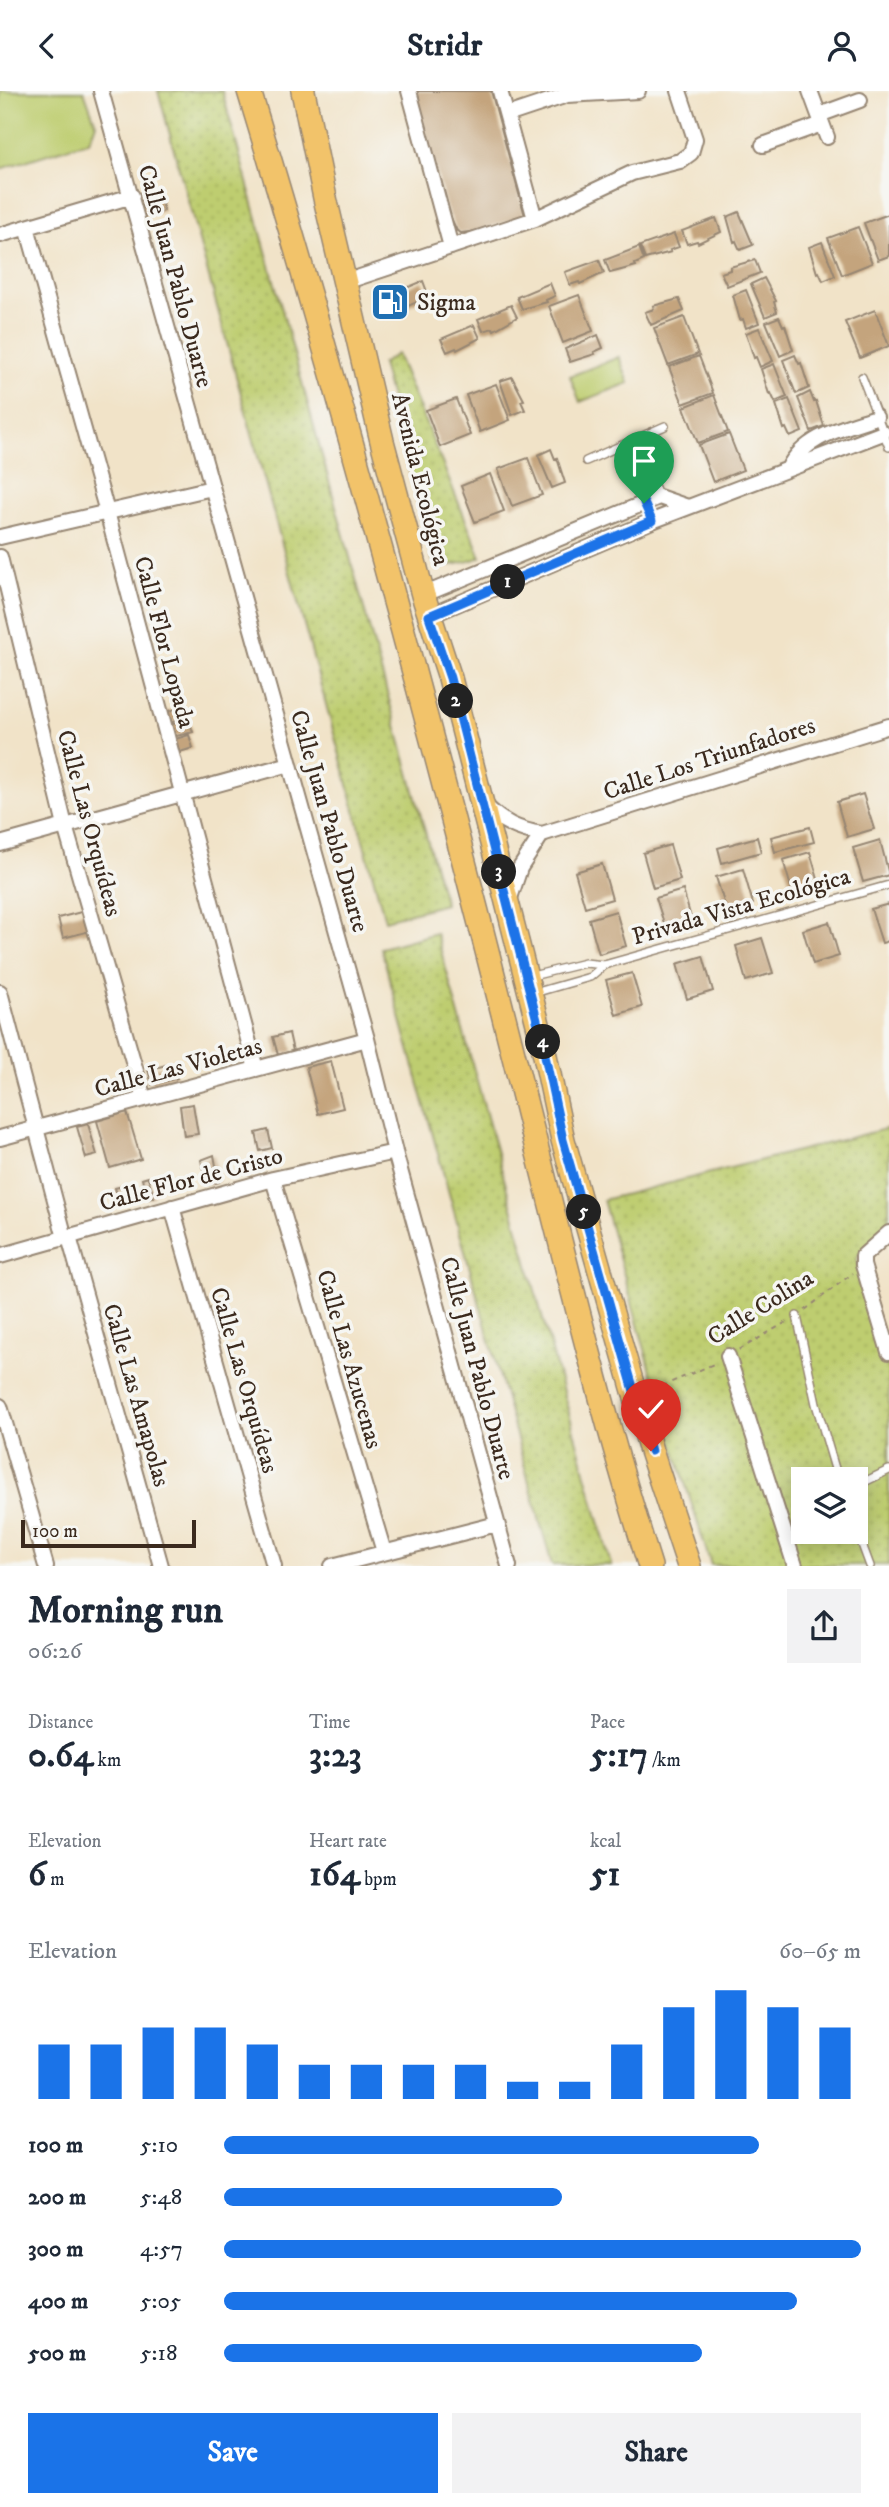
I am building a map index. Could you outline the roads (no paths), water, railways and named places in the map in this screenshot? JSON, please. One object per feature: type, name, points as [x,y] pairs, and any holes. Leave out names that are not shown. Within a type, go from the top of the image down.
[{"type":"main road","points":[[249,91],[309,287],[365,491],[477,911],[604,1406],[650,1566]]},
{"type":"main road","name":"Avenida Ecológica","points":[[303,91],[363,364],[426,605],[450,678],[529,986],[563,1140],[636,1397],[689,1566]]},
{"type":"street","name":"Calle Juan Pablo Duarte","points":[[101,91],[367,1039],[395,1152],[509,1566]]},
{"type":"street","points":[[409,91],[451,247]]},
{"type":"street","points":[[499,91],[535,219]]},
{"type":"street","points":[[507,115],[567,95],[638,91]]},
{"type":"street","points":[[345,282],[535,219],[632,173],[680,161],[691,153],[695,139],[679,91]]},
{"type":"street","points":[[810,91],[822,125]]},
{"type":"street","points":[[763,145],[822,125],[860,100]]},
{"type":"street","points":[[0,235],[132,196]]},
{"type":"street","name":"Calle Flor Lopada","points":[[27,227],[107,512],[256,1069]]},
{"type":"street","points":[[788,470],[798,454],[819,437],[876,417]]},
{"type":"street","points":[[426,605],[788,470],[886,440]]},
{"type":"street","points":[[0,537],[212,488]]},
{"type":"street","points":[[426,605],[659,497],[688,507]]},
{"type":"street","name":"Calle Las Orquídeas","points":[[0,557],[65,827],[144,1099]]},
{"type":"street","name":"Calle Los Triunfadores","points":[[542,834],[889,726]]},
{"type":"street","points":[[0,844],[290,764]]},
{"type":"street","points":[[481,801],[508,824],[524,831],[542,834],[520,869],[508,906]]},
{"type":"street","name":"Calle Las Amapolas","points":[[0,992],[161,1566]]},
{"type":"street","name":"Calle Las Violetas","points":[[0,1138],[367,1039]]},
{"type":"street","name":"Calle Flor de Cristo","points":[[0,1256],[273,1179],[395,1152]]},
{"type":"street","name":"Calle Las Azucenas","points":[[273,1179],[384,1552]]},
{"type":"street","name":"Calle Las Orquídeas","points":[[172,1207],[274,1566]]},
{"type":"street","points":[[889,1233],[863,1257],[863,1265],[889,1352]]},
{"type":"street","points":[[728,1356],[795,1566]]},
{"type":"street","points":[[0,1406],[46,1566]]},
{"type":"street","points":[[332,1566],[498,1524]]},
{"type":"lane","points":[[862,377],[886,440]]},
{"type":"lane","points":[[586,461],[665,426]]},
{"type":"lane","points":[[634,440],[667,515]]},
{"type":"lane","points":[[620,446],[652,521]]},
{"type":"lane","name":"Privada Vista Ecológica","points":[[529,986],[585,963],[604,965],[889,885]]},
{"type":"lane","name":"Privada Vista Ecológica","points":[[529,986],[590,977],[604,965]]},
{"type":"lane","points":[[797,1316],[816,1404],[834,1467]]},
{"type":"lane","points":[[868,1480],[889,1470]]},
{"type":"lane","points":[[862,1544],[870,1566]]},
{"type":"place","name":"Sigma","points":[[390,302]]}]
